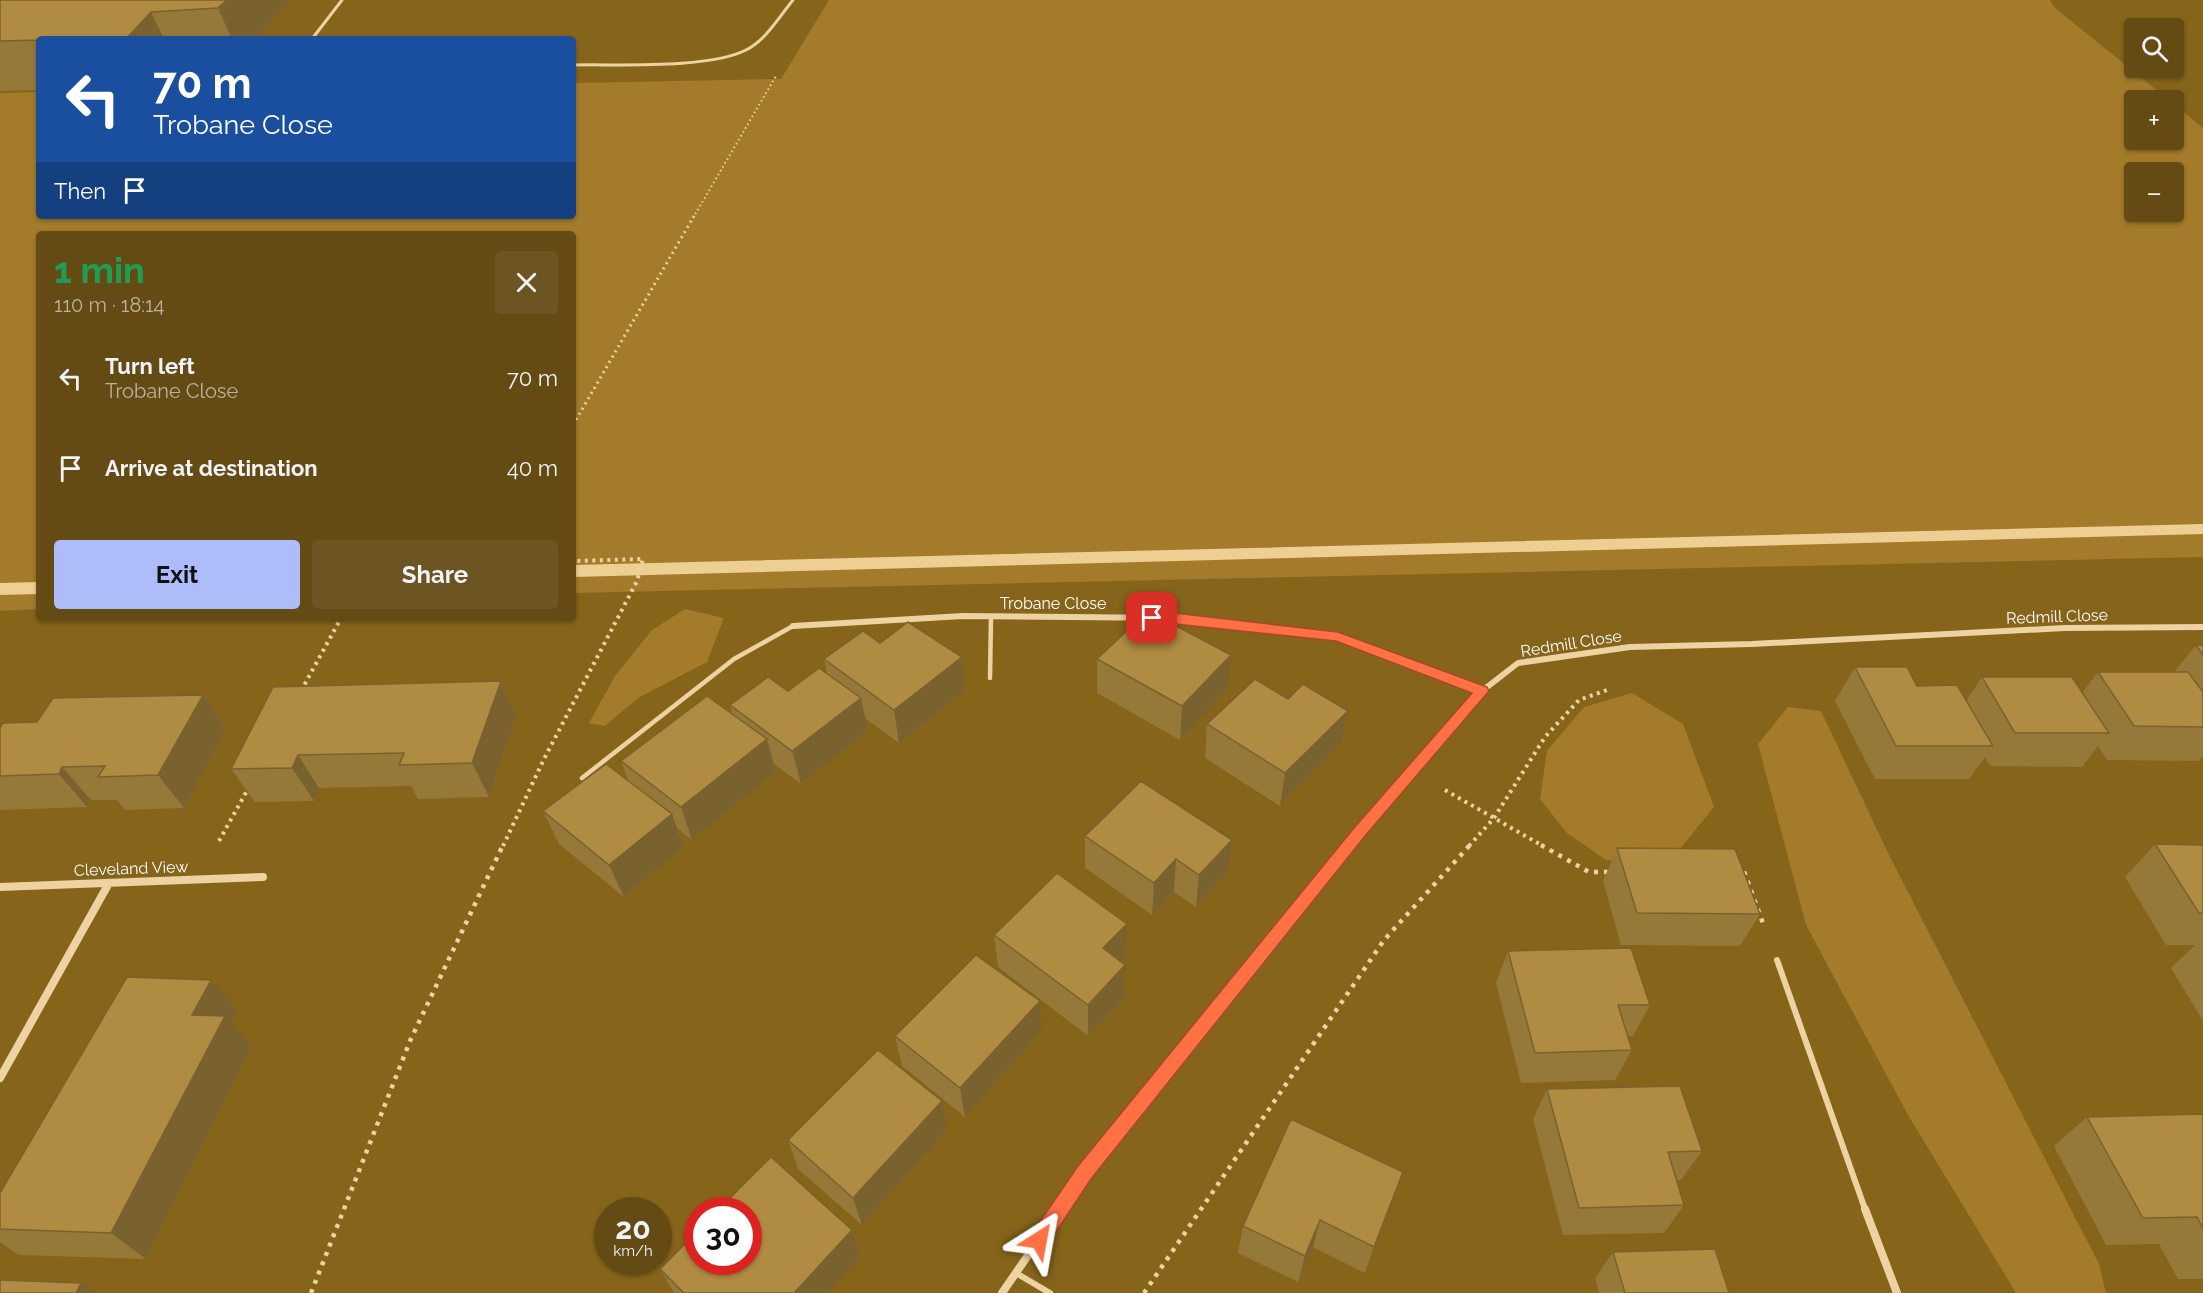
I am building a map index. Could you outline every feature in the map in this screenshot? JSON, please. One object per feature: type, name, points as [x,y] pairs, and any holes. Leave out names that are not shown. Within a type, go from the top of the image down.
[{"type":"street","name":"Trobane Close","points":[[793,626],[991,616],[1174,618],[1338,637],[1482,691]]},
{"type":"street","name":"Redmill Close","points":[[1002,1293],[1085,1173],[1360,832],[1482,691],[1518,663],[1630,647],[1752,644],[2065,628],[2203,627]]},
{"type":"street","name":"Cleveland View","points":[[0,887],[263,877]]},
{"type":"street","points":[[0,1078],[109,883]]},
{"type":"street","points":[[1865,1209],[1897,1293]]},
{"type":"lane","points":[[314,36],[342,0]]},
{"type":"lane","points":[[576,65],[719,60],[745,51],[760,39],[793,0]]},
{"type":"lane","points":[[990,678],[991,616]]},
{"type":"lane","points":[[582,777],[734,659],[793,626]]},
{"type":"lane","points":[[1777,960],[1865,1209]]},
{"type":"lane","points":[[1016,1273],[1050,1293]]},
{"type":"path","points":[[576,420],[782,65],[745,51]]},
{"type":"path","points":[[311,1293],[410,1041],[544,759],[637,581],[643,559],[576,561]]},
{"type":"path","points":[[296,701],[339,621]]},
{"type":"path","points":[[1144,1293],[1384,940],[1494,818],[1545,737],[1572,707],[1579,700],[1611,689]]},
{"type":"path","points":[[1413,770],[1589,872],[1612,872]]},
{"type":"path","points":[[199,879],[250,785]]},
{"type":"path","points":[[1730,867],[1742,866],[1777,960]]},
{"type":"shaded area","points":[[829,0],[2050,0],[2055,8],[2124,64],[2124,78],[2142,78],[2157,90],[2124,90],[2124,150],[2184,150],[2184,112],[2203,128],[2203,557],[576,593],[576,231],[36,231],[36,609],[0,611],[0,93],[36,92],[36,219],[576,219],[576,83],[781,79]]},
{"type":"shaded area","points":[[685,609],[724,618],[707,662],[638,698],[605,726],[589,723],[615,676],[652,630]]},
{"type":"shaded area","points":[[1632,693],[1683,724],[1714,807],[1670,861],[1606,860],[1567,833],[1540,799],[1547,751],[1584,707]]},
{"type":"shaded area","points":[[1788,707],[1821,711],[1889,855],[2099,1264],[2106,1293],[2016,1293],[1908,1115],[1806,925],[1758,744]]},
{"type":"building","points":[[0,0],[227,0],[218,8],[151,12],[129,36],[36,36],[36,40],[0,41]]},
{"type":"building","points":[[1148,611],[1231,655],[1182,706],[1097,659]]},
{"type":"building","points":[[908,622],[962,657],[894,710],[824,659],[863,631],[880,643]]},
{"type":"building","points":[[2196,645],[2203,645],[2203,655]]},
{"type":"building","points":[[1855,667],[1907,667],[1917,686],[1957,685],[1993,746],[1896,746]]},
{"type":"building","points":[[819,668],[861,698],[792,751],[730,705],[768,677],[788,691]]},
{"type":"building","points":[[2098,672],[2188,672],[2203,692],[2203,727],[2134,726]]},
{"type":"building","points":[[1982,677],[2072,677],[2109,733],[2015,733]]},
{"type":"building","points":[[1255,679],[1288,699],[1303,684],[1348,711],[1285,773],[1207,724]]},
{"type":"building","points":[[501,681],[472,763],[399,765],[404,753],[298,755],[292,768],[231,769],[273,687]]},
{"type":"building","points":[[203,695],[158,775],[98,777],[105,766],[62,767],[59,774],[0,776],[0,728],[3,723],[37,722],[53,698]]},
{"type":"building","points":[[707,696],[767,739],[681,807],[621,761]]},
{"type":"building","points":[[606,764],[672,814],[609,865],[543,811]]},
{"type":"building","points":[[1141,781],[1232,840],[1199,875],[1176,859],[1154,883],[1085,836]]},
{"type":"building","points":[[2155,844],[2203,845],[2203,913],[2199,913]]},
{"type":"building","points":[[1617,848],[1735,849],[1760,914],[1637,913]]},
{"type":"building","points":[[1057,873],[1127,924],[1103,948],[1125,965],[1088,1005],[994,935]]},
{"type":"building","points":[[1631,948],[1650,1005],[1618,1005],[1632,1050],[1535,1053],[1508,951]]},
{"type":"building","points":[[976,955],[1040,1001],[960,1088],[895,1036]]},
{"type":"building","points":[[127,977],[211,980],[192,1015],[225,1016],[111,1233],[0,1229],[0,1193]]},
{"type":"building","points":[[878,1050],[942,1101],[853,1198],[788,1140]]},
{"type":"building","points":[[1680,1086],[1702,1151],[1668,1152],[1684,1205],[1579,1208],[1547,1089]]},
{"type":"building","points":[[2203,1114],[2203,1228],[2197,1217],[2143,1218],[2087,1117]]},
{"type":"building","points":[[1291,1119],[1403,1172],[1374,1247],[1320,1220],[1305,1256],[1243,1226]]},
{"type":"building","points":[[771,1157],[852,1230],[794,1293],[684,1293],[666,1275],[672,1275],[672,1257],[684,1245],[684,1275],[762,1275],[762,1197],[731,1197]]},
{"type":"building","points":[[1715,1249],[1729,1293],[1625,1293],[1613,1252]]},
{"type":"building","points":[[0,1280],[81,1283],[76,1293],[0,1293]]},
{"type":"waterway","points":[[576,571],[2203,529]]},
{"type":"waterway","points":[[0,589],[36,588]]},
{"type":"route","points":[[1039,1240],[1085,1173],[1360,832],[1482,691],[1338,637],[1174,618],[1152,618]]}]
